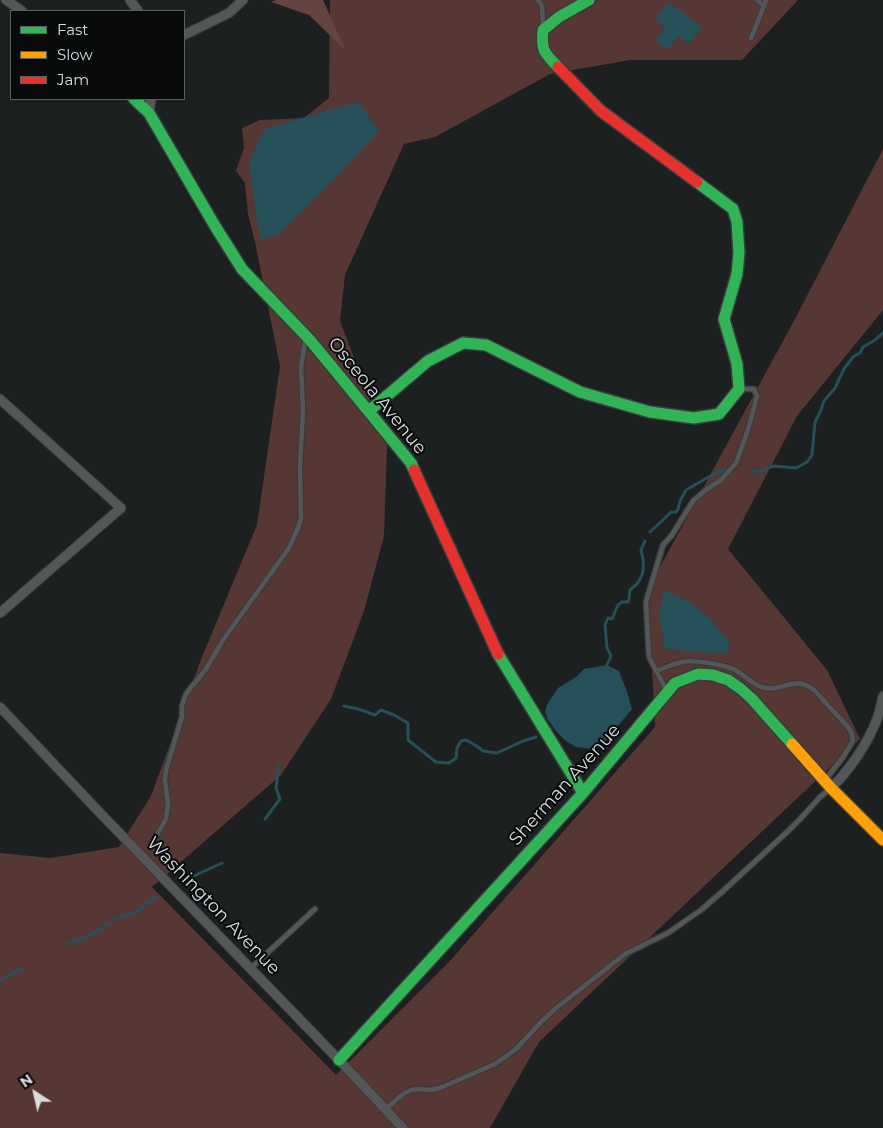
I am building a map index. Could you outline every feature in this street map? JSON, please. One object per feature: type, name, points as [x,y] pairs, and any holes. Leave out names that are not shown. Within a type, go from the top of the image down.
[{"type":"street","points":[[6,0],[21,10]]},
{"type":"street","points":[[185,35],[230,13],[243,0]]},
{"type":"street","points":[[369,411],[428,362],[463,343],[486,345],[580,392],[650,412],[694,418],[719,414],[739,389],[738,364],[724,319],[737,274],[739,253],[737,222],[733,209],[601,111],[544,51],[542,42],[543,30],[548,24],[589,0]]},
{"type":"street","name":"Osceola Avenue","points":[[135,100],[149,112],[242,269],[306,336],[411,463],[495,650],[583,793]]},
{"type":"street","points":[[149,112],[151,100]]},
{"type":"street","points":[[0,399],[121,508],[0,613]]},
{"type":"street","name":"Sherman Avenue","points":[[339,1060],[583,793],[676,683],[697,674],[712,674],[742,690],[828,784],[883,840]]},
{"type":"street","points":[[828,784],[842,778],[854,760],[880,718],[883,696]]},
{"type":"street","name":"Washington Avenue","points":[[0,707],[102,816],[404,1128]]},
{"type":"lane","points":[[538,0],[542,6],[543,30]]},
{"type":"lane","points":[[757,0],[764,6]]},
{"type":"lane","points":[[750,38],[766,0]]},
{"type":"lane","points":[[153,842],[166,819],[168,804],[165,780],[166,770],[182,717],[182,706],[186,694],[206,669],[224,640],[289,548],[298,528],[301,518],[300,466],[304,412],[301,366],[306,336]]},
{"type":"lane","points":[[668,692],[649,657],[646,602],[663,545],[672,535],[693,501],[721,480],[736,463],[748,430],[757,396],[754,389],[739,389]]},
{"type":"lane","points":[[386,1109],[403,1094],[411,1090],[440,1088],[495,1064],[517,1048],[555,1008],[625,954],[668,933],[715,898],[792,827],[820,797],[853,740],[848,727],[808,685],[800,683],[764,688],[734,669],[704,662],[683,661],[656,671]]},
{"type":"lane","points":[[251,968],[315,909]]},
{"type":"shaded area","points":[[276,0],[323,0],[346,51],[309,15],[271,2]]},
{"type":"shaded area","points":[[330,0],[798,0],[742,60],[630,60],[550,74],[435,137],[404,144],[345,275],[340,321],[387,444],[384,536],[364,611],[331,699],[281,775],[152,887],[336,1075],[449,962],[655,727],[648,589],[795,319],[883,149],[883,310],[797,416],[728,549],[827,670],[860,739],[539,1042],[490,1128],[0,1128],[0,853],[50,858],[119,847],[151,796],[202,657],[257,525],[280,366],[248,214],[245,183],[236,171],[244,148],[242,128],[260,120],[304,118],[329,98]]},
{"type":"water","points":[[668,2],[702,27],[689,44],[678,36],[667,50],[655,40],[665,27],[655,19]]},
{"type":"water","points":[[358,102],[379,131],[280,233],[261,240],[249,162],[264,129]]},
{"type":"water","points":[[664,590],[691,603],[709,618],[729,641],[728,653],[720,654],[665,649],[659,613]]},
{"type":"water","points":[[607,665],[619,671],[632,709],[604,744],[592,749],[576,747],[566,741],[548,720],[545,712],[547,705],[558,688],[576,677],[584,669]]},
{"type":"waterway","points":[[752,471],[757,472],[774,466],[796,468],[807,462],[812,455],[815,422],[824,401],[835,388],[844,369],[853,357],[860,353],[863,347],[883,333]]},
{"type":"waterway","points":[[650,532],[671,512],[676,512],[686,490],[719,471],[722,472],[729,469]]},
{"type":"waterway","points":[[606,667],[611,656],[607,648],[605,625],[608,618],[612,619],[618,605],[622,602],[628,602],[630,590],[641,577],[643,566],[641,550],[645,541]]},
{"type":"waterway","points":[[344,706],[375,715],[381,710],[408,723],[408,740],[436,762],[449,763],[456,758],[457,748],[461,741],[466,740],[483,751],[497,753],[536,737]]},
{"type":"waterway","points":[[265,819],[280,799],[276,788],[279,765]]},
{"type":"waterway","points":[[185,880],[222,863]]},
{"type":"waterway","points":[[114,920],[138,911],[156,897]]},
{"type":"waterway","points":[[68,944],[91,935],[109,923]]},
{"type":"waterway","points":[[0,981],[22,968]]},
{"type":"traffic: fast","points":[[558,67],[544,51],[543,30],[559,17],[589,0]]},
{"type":"traffic: fast","points":[[135,100],[149,113],[242,269],[310,340],[411,463],[414,470]]},
{"type":"traffic: fast","points":[[369,411],[428,361],[463,343],[486,345],[580,392],[650,412],[694,418],[719,414],[739,389],[737,364],[724,319],[737,274],[739,253],[737,222],[733,209],[697,182]]},
{"type":"traffic: fast","points":[[498,654],[583,793]]},
{"type":"traffic: fast","points":[[339,1060],[583,793],[675,683],[698,674],[713,675],[728,680],[752,699],[792,744]]},
{"type":"traffic: slow","points":[[792,744],[831,788],[883,840]]},
{"type":"traffic: jam","points":[[558,67],[601,111],[697,182]]},
{"type":"traffic: jam","points":[[414,470],[498,654]]}]
